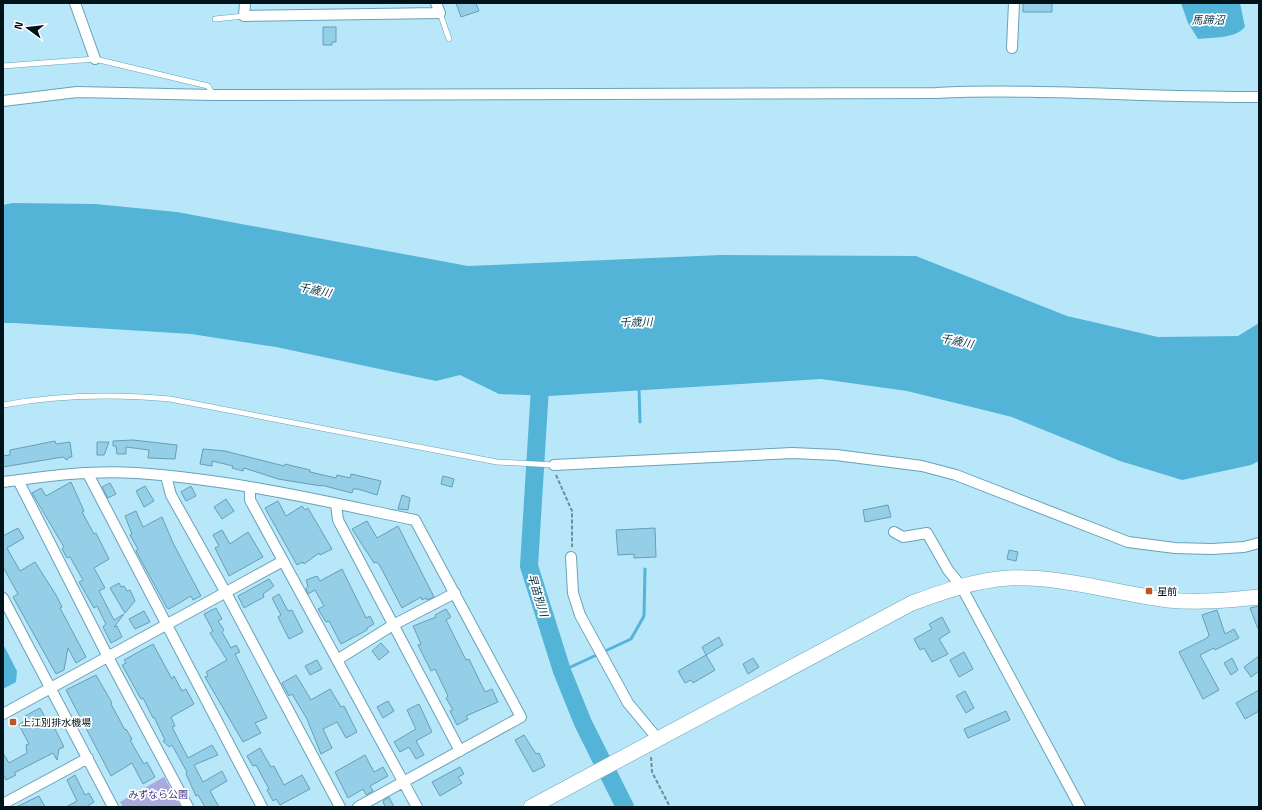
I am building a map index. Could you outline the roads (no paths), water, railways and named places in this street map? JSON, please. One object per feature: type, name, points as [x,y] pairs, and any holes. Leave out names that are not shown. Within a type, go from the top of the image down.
[{"type":"street","points":[[74,3],[95,59]]},
{"type":"street","points":[[245,3],[244,16],[440,13],[436,3]]},
{"type":"street","points":[[1012,48],[1014,3]]},
{"type":"street","points":[[3,101],[77,92],[213,95],[928,93],[994,90],[1212,98],[1259,97]]},
{"type":"street","points":[[554,465],[792,453],[836,455],[922,466],[956,475],[1128,542],[1175,548],[1212,549],[1244,547],[1259,543]]},
{"type":"street","points":[[3,482],[61,474],[135,473],[205,480],[415,520],[521,717],[358,807]]},
{"type":"street","points":[[88,474],[262,807]]},
{"type":"street","points":[[166,476],[171,494],[226,593],[340,807]]},
{"type":"street","points":[[18,480],[108,657],[188,807]]},
{"type":"street","points":[[250,488],[250,500],[417,807]]},
{"type":"street","points":[[336,504],[338,520],[460,751]]},
{"type":"street","points":[[894,532],[903,537],[927,533],[948,570],[961,586],[1080,807]]},
{"type":"street","points":[[571,556],[573,593],[580,615],[628,703],[652,741]]},
{"type":"street","points":[[3,714],[283,562]]},
{"type":"street","points":[[531,807],[912,603],[961,586],[1009,578],[1052,581],[1170,600],[1230,600],[1259,597]]},
{"type":"street","points":[[337,660],[393,625],[455,593]]},
{"type":"street","points":[[3,598],[113,807]]},
{"type":"street","points":[[3,804],[88,758]]},
{"type":"lane","points":[[440,13],[449,39]]},
{"type":"lane","points":[[215,19],[244,16]]},
{"type":"lane","points":[[3,66],[95,59],[208,86],[213,95]]},
{"type":"lane","points":[[3,405],[31,400],[83,396],[124,395],[170,399],[497,462],[554,465]]},
{"type":"water","name":"馬蹄沼","points":[[1181,3],[1240,3],[1245,27],[1230,36],[1198,39],[1188,23]]},
{"type":"water","name":"千歳川","points":[[12,203],[95,204],[177,212],[468,266],[721,255],[916,256],[1067,316],[1158,337],[1238,336],[1259,323],[1259,461],[1251,465],[1182,480],[1120,461],[1012,417],[907,391],[821,379],[550,396],[499,394],[460,375],[436,381],[276,347],[191,334],[3,323],[3,205]]},
{"type":"water","points":[[3,644],[17,671],[16,682],[3,689]]},
{"type":"waterway","name":"早苗別川","points":[[541,371],[529,566],[562,671],[583,723],[625,807]]},
{"type":"waterway","points":[[639,388],[640,422]]},
{"type":"waterway","points":[[562,671],[631,639],[644,616],[645,569]]},
{"type":"place","name":"星前","points":[[1149,591]]},
{"type":"place","name":"上江別排水機場","points":[[13,722]]},
{"type":"park label","name":"みずなら公園","points":[[158,794]]}]
